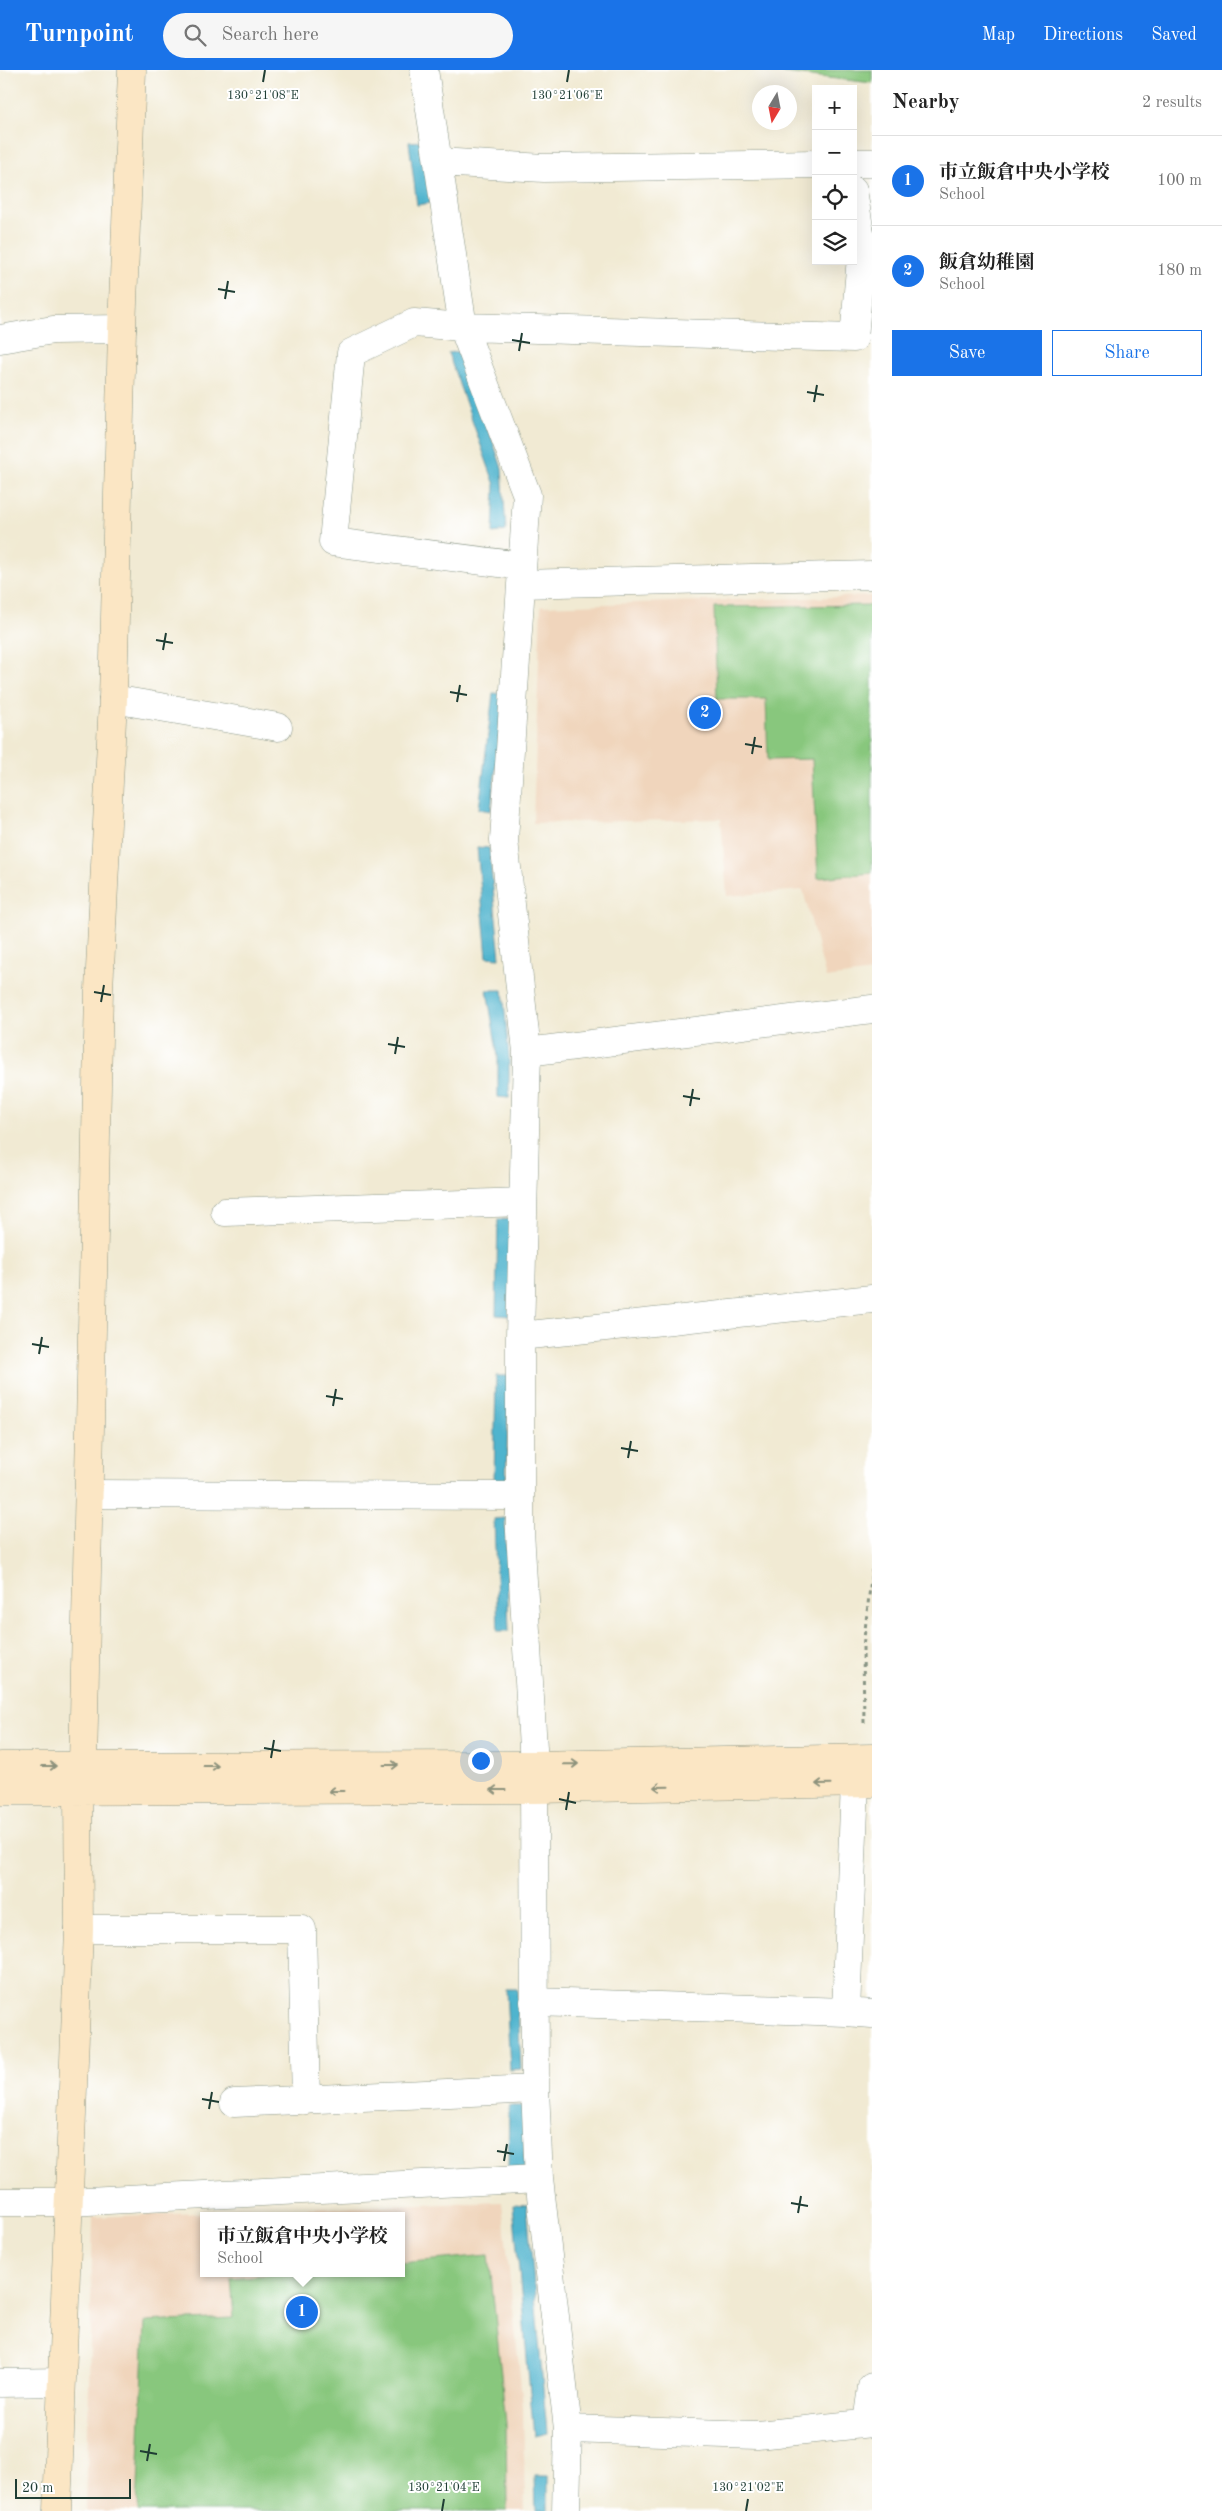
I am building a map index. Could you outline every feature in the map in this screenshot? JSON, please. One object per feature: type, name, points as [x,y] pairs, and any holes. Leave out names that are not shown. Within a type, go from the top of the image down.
[{"type":"street","points":[[57,2511],[78,1929],[78,1792],[83,1766],[99,990],[113,699],[122,329],[132,70]]},
{"type":"street","points":[[424,70],[463,327],[527,495],[504,840],[527,1052],[520,1336],[520,1531],[535,1777],[535,2088],[539,2178],[568,2428],[566,2511]]},
{"type":"street","points":[[438,162],[544,168],[812,164]]},
{"type":"street","points":[[857,163],[872,163]]},
{"type":"street","points":[[857,215],[862,246],[854,338],[463,327],[414,323],[352,353],[333,542],[522,575],[872,576]]},
{"type":"street","points":[[0,339],[53,330],[122,329]]},
{"type":"street","points":[[113,699],[278,727]]},
{"type":"street","points":[[527,1052],[872,1009]]},
{"type":"street","points":[[225,1212],[523,1202]]},
{"type":"street","points":[[520,1336],[872,1299]]},
{"type":"street","points":[[88,1494],[520,1496]]},
{"type":"street","points":[[0,1792],[78,1792],[535,1777],[872,1758]]},
{"type":"street","points":[[0,1766],[83,1766],[863,1783],[859,2013],[534,2002]]},
{"type":"street","points":[[78,1929],[302,1929],[306,2100]]},
{"type":"street","points":[[234,2103],[535,2088]]},
{"type":"street","points":[[0,2202],[68,2202],[539,2178]]},
{"type":"street","points":[[0,2383],[61,2382]]},
{"type":"street","points":[[568,2428],[757,2435],[870,2423],[872,2387]]},
{"type":"path","points":[[864,1723],[863,1647],[872,1570]]},
{"type":"shaded area","points":[[872,596],[872,972],[826,978],[803,890],[727,896],[721,819],[533,823],[541,606]]},
{"type":"shaded area","points":[[502,2202],[523,2406],[525,2511],[86,2511],[93,2217],[200,2213],[200,2277],[405,2277],[405,2212],[229,2212]]},
{"type":"green space","points":[[872,70],[872,83],[767,71]]},
{"type":"green space","points":[[872,605],[872,873],[818,878],[812,759],[768,760],[766,699],[717,699],[714,607]]},
{"type":"green space","points":[[489,2255],[506,2424],[507,2511],[137,2511],[145,2322],[234,2318],[231,2278],[405,2277],[405,2263]]},
{"type":"water","points":[[422,141],[430,203],[417,205],[409,142]]},
{"type":"water","points":[[462,351],[502,468],[506,531],[493,533],[495,485],[448,353]]},
{"type":"water","points":[[493,693],[504,694],[491,811],[479,809]]},
{"type":"water","points":[[477,847],[489,848],[500,958],[487,957]]},
{"type":"water","points":[[487,990],[503,990],[509,1057],[509,1098],[498,1097],[498,1057]]},
{"type":"water","points":[[498,1219],[514,1220],[510,1316],[496,1315]]},
{"type":"water","points":[[496,1376],[509,1376],[506,1484],[494,1484]]},
{"type":"water","points":[[505,1518],[509,1631],[498,1631],[494,1519]]},
{"type":"water","points":[[506,1989],[517,1989],[521,2069],[510,2070]]},
{"type":"water","points":[[509,2106],[524,2106],[524,2170],[508,2170]]},
{"type":"water","points":[[513,2204],[527,2205],[547,2433],[534,2436]]},
{"type":"water","points":[[535,2476],[548,2476],[548,2511],[536,2511]]},
{"type":"place","name":"飯倉幼稚園","points":[[705,713]]},
{"type":"place","name":"市立飯倉中央小学校","points":[[302,2312]]}]
